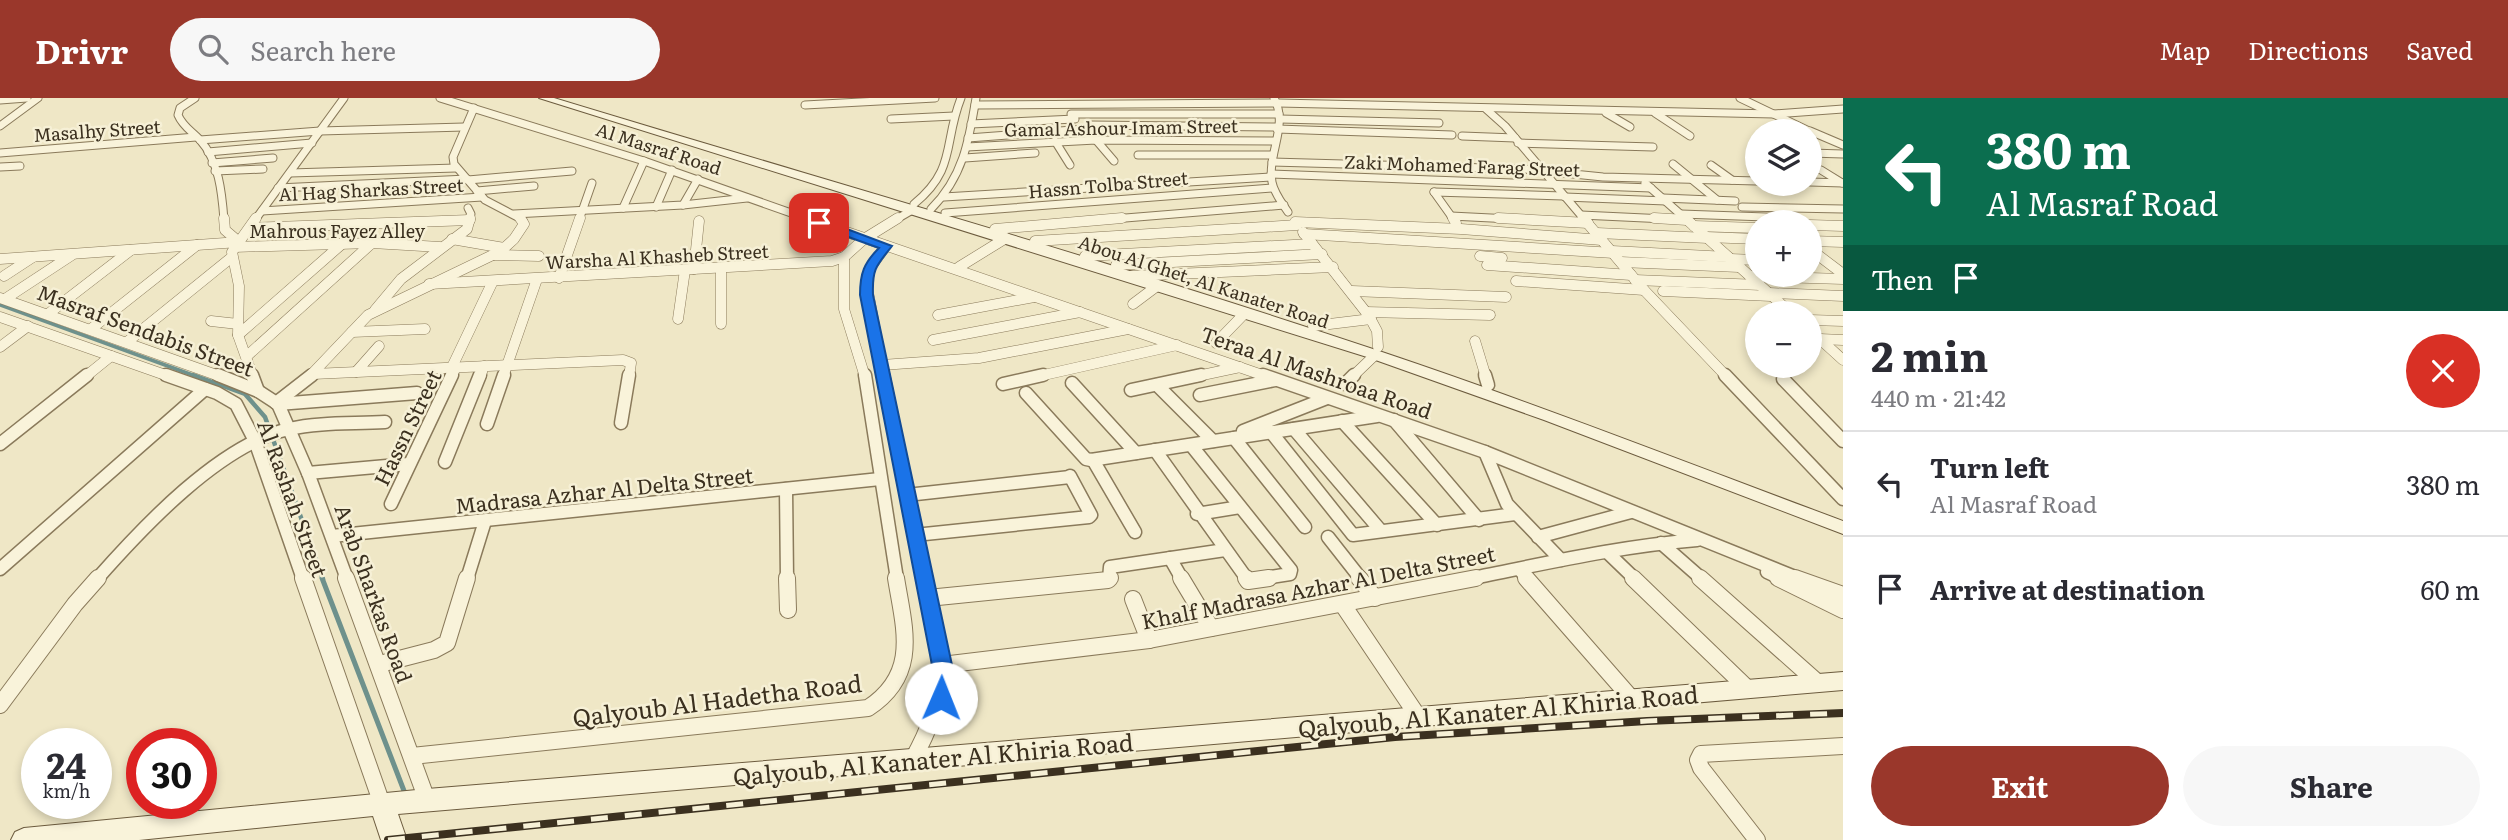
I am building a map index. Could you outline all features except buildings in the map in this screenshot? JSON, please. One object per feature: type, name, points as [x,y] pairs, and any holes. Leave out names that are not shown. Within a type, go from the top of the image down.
[{"type":"main road","name":"Abou Al Ghet, Al Kanater Road","points":[[544,98],[914,207],[945,213],[1128,276],[1152,280],[1313,326],[1843,528]]},
{"type":"main road","name":"Abou Al Ghet, Al Kanater Road","points":[[558,98],[1000,233],[1116,265],[1245,313],[1488,385],[1843,516]]},
{"type":"main road","name":"Qalyoub, Al Kanater Al Khiria Road","points":[[24,840],[427,800],[1843,681]]},
{"type":"main road","points":[[382,804],[394,840]]},
{"type":"street","points":[[0,100],[27,98]]},
{"type":"street","points":[[0,126],[38,98]]},
{"type":"street","points":[[195,98],[180,108],[178,115],[186,130],[198,139],[208,152],[220,187],[225,230],[235,249],[239,286],[238,329],[258,391]]},
{"type":"street","points":[[127,342],[235,249],[344,98]]},
{"type":"street","name":"Al Masraf Road","points":[[440,98],[672,170],[864,239]]},
{"type":"street","points":[[454,102],[469,98]]},
{"type":"street","points":[[805,105],[935,98]]},
{"type":"street","points":[[880,479],[863,368],[844,309],[844,257],[864,239],[914,207],[937,182],[945,165],[954,116],[961,98]]},
{"type":"street","points":[[1740,98],[1784,119]]},
{"type":"street","points":[[975,105],[1033,100],[1276,100],[1771,113]]},
{"type":"street","points":[[1276,100],[1486,109],[1654,112],[1771,113],[1843,108]]},
{"type":"street","points":[[1276,100],[1279,122],[1271,175],[1273,188],[1304,234],[1352,291],[1377,331],[1377,351],[1345,384]]},
{"type":"street","points":[[975,105],[1022,111]]},
{"type":"street","points":[[931,209],[944,197],[963,168],[975,105]]},
{"type":"street","points":[[375,311],[504,248],[524,224],[513,214],[479,194],[456,167],[453,157],[474,108]]},
{"type":"street","points":[[1486,109],[1600,236],[1644,290],[1843,499]]},
{"type":"street","points":[[1604,111],[1630,127]]},
{"type":"street","points":[[1654,112],[1690,136]]},
{"type":"street","points":[[891,119],[954,116]]},
{"type":"street","points":[[971,124],[1073,116],[1439,123]]},
{"type":"street","points":[[968,138],[1088,127],[1279,122],[1452,135]]},
{"type":"street","name":"Masalhy Street","points":[[0,153],[320,131],[464,127]]},
{"type":"street","points":[[1462,136],[1517,142],[1653,147]]},
{"type":"street","points":[[1822,136],[1843,145]]},
{"type":"street","points":[[1096,140],[1114,161]]},
{"type":"street","name":"Gamal Ashour Imam Street","points":[[967,147],[1096,140],[1275,141]]},
{"type":"street","points":[[1055,141],[1070,165]]},
{"type":"street","points":[[1490,143],[1517,142]]},
{"type":"street","points":[[208,152],[312,143]]},
{"type":"street","points":[[965,158],[1035,153]]},
{"type":"street","points":[[1822,153],[1843,154]]},
{"type":"street","points":[[1138,155],[1273,158],[1541,170],[1640,178],[1745,181]]},
{"type":"street","points":[[214,167],[273,158]]},
{"type":"street","points":[[623,208],[644,161]]},
{"type":"street","points":[[1673,164],[1717,200]]},
{"type":"street","points":[[1711,165],[1732,180]]},
{"type":"street","points":[[0,167],[20,166]]},
{"type":"street","points":[[214,167],[263,169]]},
{"type":"street","points":[[290,173],[456,167]]},
{"type":"street","points":[[656,207],[672,170]]},
{"type":"street","points":[[278,188],[572,171]]},
{"type":"street","points":[[1822,171],[1843,183]]},
{"type":"street","points":[[944,197],[1271,175]]},
{"type":"street","name":"Zaki Mohamed Farag Street","points":[[1271,175],[1552,184],[1709,193]]},
{"type":"street","points":[[1640,178],[1745,272]]},
{"type":"street","points":[[684,205],[698,179]]},
{"type":"street","points":[[1822,182],[1843,183]]},
{"type":"street","points":[[559,278],[592,183]]},
{"type":"street","points":[[352,198],[361,184]]},
{"type":"street","points":[[479,194],[534,186]]},
{"type":"street","name":"Hassn Tolba Street","points":[[945,213],[1273,188]]},
{"type":"street","points":[[452,189],[458,201]]},
{"type":"street","points":[[1745,259],[1489,269],[1434,192],[1717,200],[1739,204],[1843,209]]},
{"type":"street","name":"Al Hag Sharkas Street","points":[[262,211],[399,200],[458,201],[479,194]]},
{"type":"street","points":[[513,214],[656,207],[751,198]]},
{"type":"street","points":[[959,267],[1000,233],[1284,205]]},
{"type":"street","points":[[277,404],[313,374],[375,311],[401,279],[467,229],[470,220],[468,208]]},
{"type":"street","points":[[1449,212],[1745,220]]},
{"type":"street","points":[[1449,212],[1588,223]]},
{"type":"street","points":[[250,228],[470,220]]},
{"type":"street","points":[[1687,220],[1745,227]]},
{"type":"street","points":[[678,319],[699,221]]},
{"type":"street","points":[[247,356],[374,243],[391,223]]},
{"type":"street","points":[[1035,241],[1296,223],[1600,236],[1745,239]]},
{"type":"street","points":[[1822,225],[1843,226]]},
{"type":"street","points":[[412,243],[423,231]]},
{"type":"street","points":[[1304,234],[1470,242],[1745,283]]},
{"type":"street","points":[[452,239],[504,248]]},
{"type":"street","name":"Teraa Al Mashroaa Road","points":[[864,239],[1081,311],[1485,452],[1749,561],[1843,595]]},
{"type":"street","points":[[1822,241],[1843,242]]},
{"type":"street","points":[[238,329],[343,243]]},
{"type":"street","name":"Mahrous Fayez Alley","points":[[0,259],[197,245],[235,249],[343,243],[412,243],[440,247]]},
{"type":"street","points":[[1085,256],[1312,244]]},
{"type":"street","points":[[91,329],[197,245]]},
{"type":"street","points":[[886,246],[870,264],[866,285],[942,665],[941,698],[937,716],[913,759]]},
{"type":"street","points":[[48,314],[131,250]]},
{"type":"street","points":[[3,299],[74,254]]},
{"type":"street","points":[[1116,265],[1322,254]]},
{"type":"street","points":[[492,255],[539,256]]},
{"type":"street","points":[[1480,256],[1739,267]]},
{"type":"street","points":[[4,276],[33,257]]},
{"type":"street","name":"Warsha Al Khasheb Street","points":[[429,284],[832,261],[844,257]]},
{"type":"street","points":[[1822,258],[1843,274]]},
{"type":"street","points":[[1822,261],[1843,261]]},
{"type":"street","points":[[1133,304],[1152,280],[1333,267]]},
{"type":"street","points":[[721,268],[721,324]]},
{"type":"street","points":[[1822,278],[1843,279]]},
{"type":"street","points":[[487,424],[537,279]]},
{"type":"street","name":"Hassn Street","points":[[391,504],[493,281]]},
{"type":"street","points":[[1516,281],[1644,290]]},
{"type":"street","points":[[844,285],[866,285]]},
{"type":"street","points":[[1762,287],[1778,301]]},
{"type":"street","points":[[1352,291],[1506,298]]},
{"type":"street","points":[[1663,292],[1773,297],[1843,304]]},
{"type":"street","points":[[1773,297],[1843,296]]},
{"type":"street","points":[[938,314],[1037,297]]},
{"type":"street","name":"Masraf Sendabis Street","points":[[3,299],[258,391],[277,404]]},
{"type":"street","points":[[933,340],[1081,311]]},
{"type":"street","points":[[1216,342],[1245,313]]},
{"type":"street","points":[[1313,326],[1368,315],[1490,315]]},
{"type":"street","name":"Al Rashah Street","points":[[0,317],[205,389],[236,404],[255,441],[382,804]]},
{"type":"street","points":[[1822,320],[1843,321]]},
{"type":"street","points":[[211,321],[238,329]]},
{"type":"street","points":[[0,347],[28,326]]},
{"type":"street","points":[[352,332],[425,329]]},
{"type":"street","points":[[882,365],[979,358],[1129,329]]},
{"type":"street","points":[[1822,339],[1843,340]]},
{"type":"street","points":[[1475,341],[1488,385]]},
{"type":"street","points":[[1822,341],[1843,360]]},
{"type":"street","points":[[1003,384],[1177,345]]},
{"type":"street","points":[[356,372],[379,346]]},
{"type":"street","points":[[0,444],[111,356]]},
{"type":"street","points":[[313,374],[623,360],[631,363],[621,424]]},
{"type":"street","points":[[444,462],[484,366]]},
{"type":"street","points":[[1131,390],[1240,368]]},
{"type":"street","points":[[1783,379],[1843,441]]},
{"type":"street","points":[[1199,395],[1276,380]]},
{"type":"street","points":[[1072,383],[1136,453]]},
{"type":"street","points":[[1157,385],[1223,440],[1304,527]]},
{"type":"street","points":[[0,569],[205,389]]},
{"type":"street","points":[[277,404],[417,393]]},
{"type":"street","points":[[1026,393],[1086,459],[1093,460],[1381,415]]},
{"type":"street","points":[[1223,440],[1327,398]]},
{"type":"street","name":"Arab Sharkas Road","points":[[277,404],[309,473],[427,800]]},
{"type":"street","points":[[1394,420],[1479,520]]},
{"type":"street","points":[[1342,421],[1437,525]]},
{"type":"street","points":[[0,705],[75,604],[126,545],[230,455],[255,441],[289,429],[385,422]]},
{"type":"street","points":[[873,428],[894,426]]},
{"type":"street","points":[[1294,429],[1381,531]]},
{"type":"street","points":[[1271,432],[1353,535],[1515,514]]},
{"type":"street","points":[[1155,450],[1248,581],[1291,572],[1191,444]]},
{"type":"street","points":[[1485,452],[1507,504],[1561,560]]},
{"type":"street","points":[[1093,460],[1135,532]]},
{"type":"street","points":[[309,473],[410,464]]},
{"type":"street","points":[[907,495],[1070,477],[1091,515],[915,535]]},
{"type":"street","name":"Madrasa Azhar Al Delta Street","points":[[332,536],[880,479]]},
{"type":"street","name":"Qalyoub Al Hadetha Road","points":[[412,756],[761,721],[874,705],[897,676],[907,646],[880,479]]},
{"type":"street","points":[[786,489],[788,610]]},
{"type":"street","points":[[1198,514],[1240,506]]},
{"type":"street","points":[[1538,537],[1631,512]]},
{"type":"street","points":[[887,520],[912,517]]},
{"type":"street","points":[[380,664],[434,650],[447,643],[485,521]]},
{"type":"street","points":[[1328,537],[1375,598]]},
{"type":"street","name":"Khalf Madrasa Azhar Al Delta Street","points":[[942,665],[1149,640],[1343,605],[1561,560],[1661,543],[1700,540]]},
{"type":"street","points":[[1661,543],[1817,682]]},
{"type":"street","points":[[928,597],[1108,580],[1111,577],[1110,567],[1225,550]]},
{"type":"street","points":[[1607,552],[1747,688]]},
{"type":"street","points":[[1170,558],[1211,628]]},
{"type":"street","name":"Teraa Al Mashroaa Road","points":[[1749,561],[1843,610]]},
{"type":"street","points":[[1519,569],[1631,698]]},
{"type":"street","points":[[1133,599],[1149,640]]},
{"type":"street","points":[[1343,605],[1419,718]]},
{"type":"street","points":[[1757,840],[1702,768],[1698,760],[1701,754],[1843,746]]},
{"type":"waterway","points":[[0,305],[198,377]]},
{"type":"waterway","points":[[193,375],[245,394],[265,417],[323,579]]},
{"type":"waterway","points":[[322,578],[406,796]]},
{"type":"railway","points":[[388,840],[1395,737],[1647,721],[1843,713]]},
{"type":"route","points":[[819,223],[886,246],[870,264],[866,278],[867,295],[942,665],[941,698]]}]
